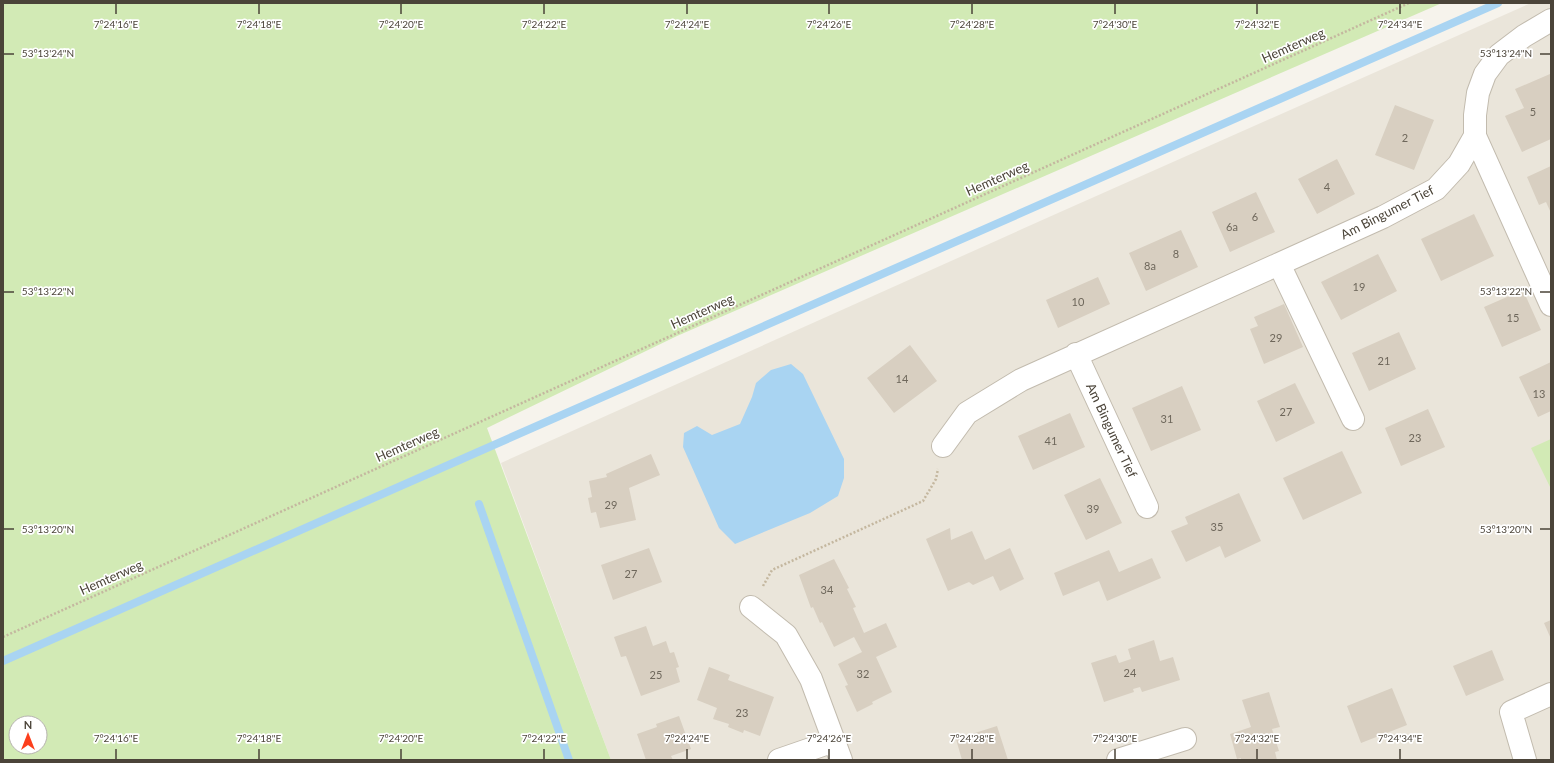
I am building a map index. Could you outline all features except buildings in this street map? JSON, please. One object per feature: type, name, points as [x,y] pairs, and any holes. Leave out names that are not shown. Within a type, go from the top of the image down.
[{"type":"street","points":[[1551,20],[1524,36],[1499,55],[1485,74],[1478,93],[1475,115],[1476,136],[1551,304]]},
{"type":"street","name":"Am Bingumer Tief","points":[[943,446],[966,412],[1021,380],[1279,264],[1383,216],[1436,189],[1458,164],[1476,136]]},
{"type":"street","points":[[1279,264],[1353,418]]},
{"type":"street","name":"Am Bingumer Tief","points":[[1076,354],[1147,507]]},
{"type":"street","points":[[751,607],[786,635],[811,680],[837,750],[779,760]]},
{"type":"street","points":[[1525,760],[1511,712],[1551,694]]},
{"type":"street","points":[[1118,760],[1184,738]]},
{"type":"path","name":"Hemterweg","points":[[3,637],[1409,3]]},
{"type":"path","points":[[751,607],[772,570],[923,501],[936,479],[943,446]]},
{"type":"shaded area","points":[[1531,3],[1551,3],[1551,760],[611,760],[501,463]]},
{"type":"green space","points":[[3,3],[1442,3],[677,336],[487,428],[611,760],[3,760]]},
{"type":"green space","points":[[1551,439],[1551,489],[1531,448]]},
{"type":"water","points":[[791,364],[803,374],[844,459],[844,478],[838,496],[810,513],[735,544],[719,528],[683,447],[684,433],[697,426],[712,435],[740,424],[752,397],[756,383],[771,370]]},
{"type":"waterway","points":[[3,661],[1498,3]]},
{"type":"waterway","points":[[479,504],[569,760]]}]
